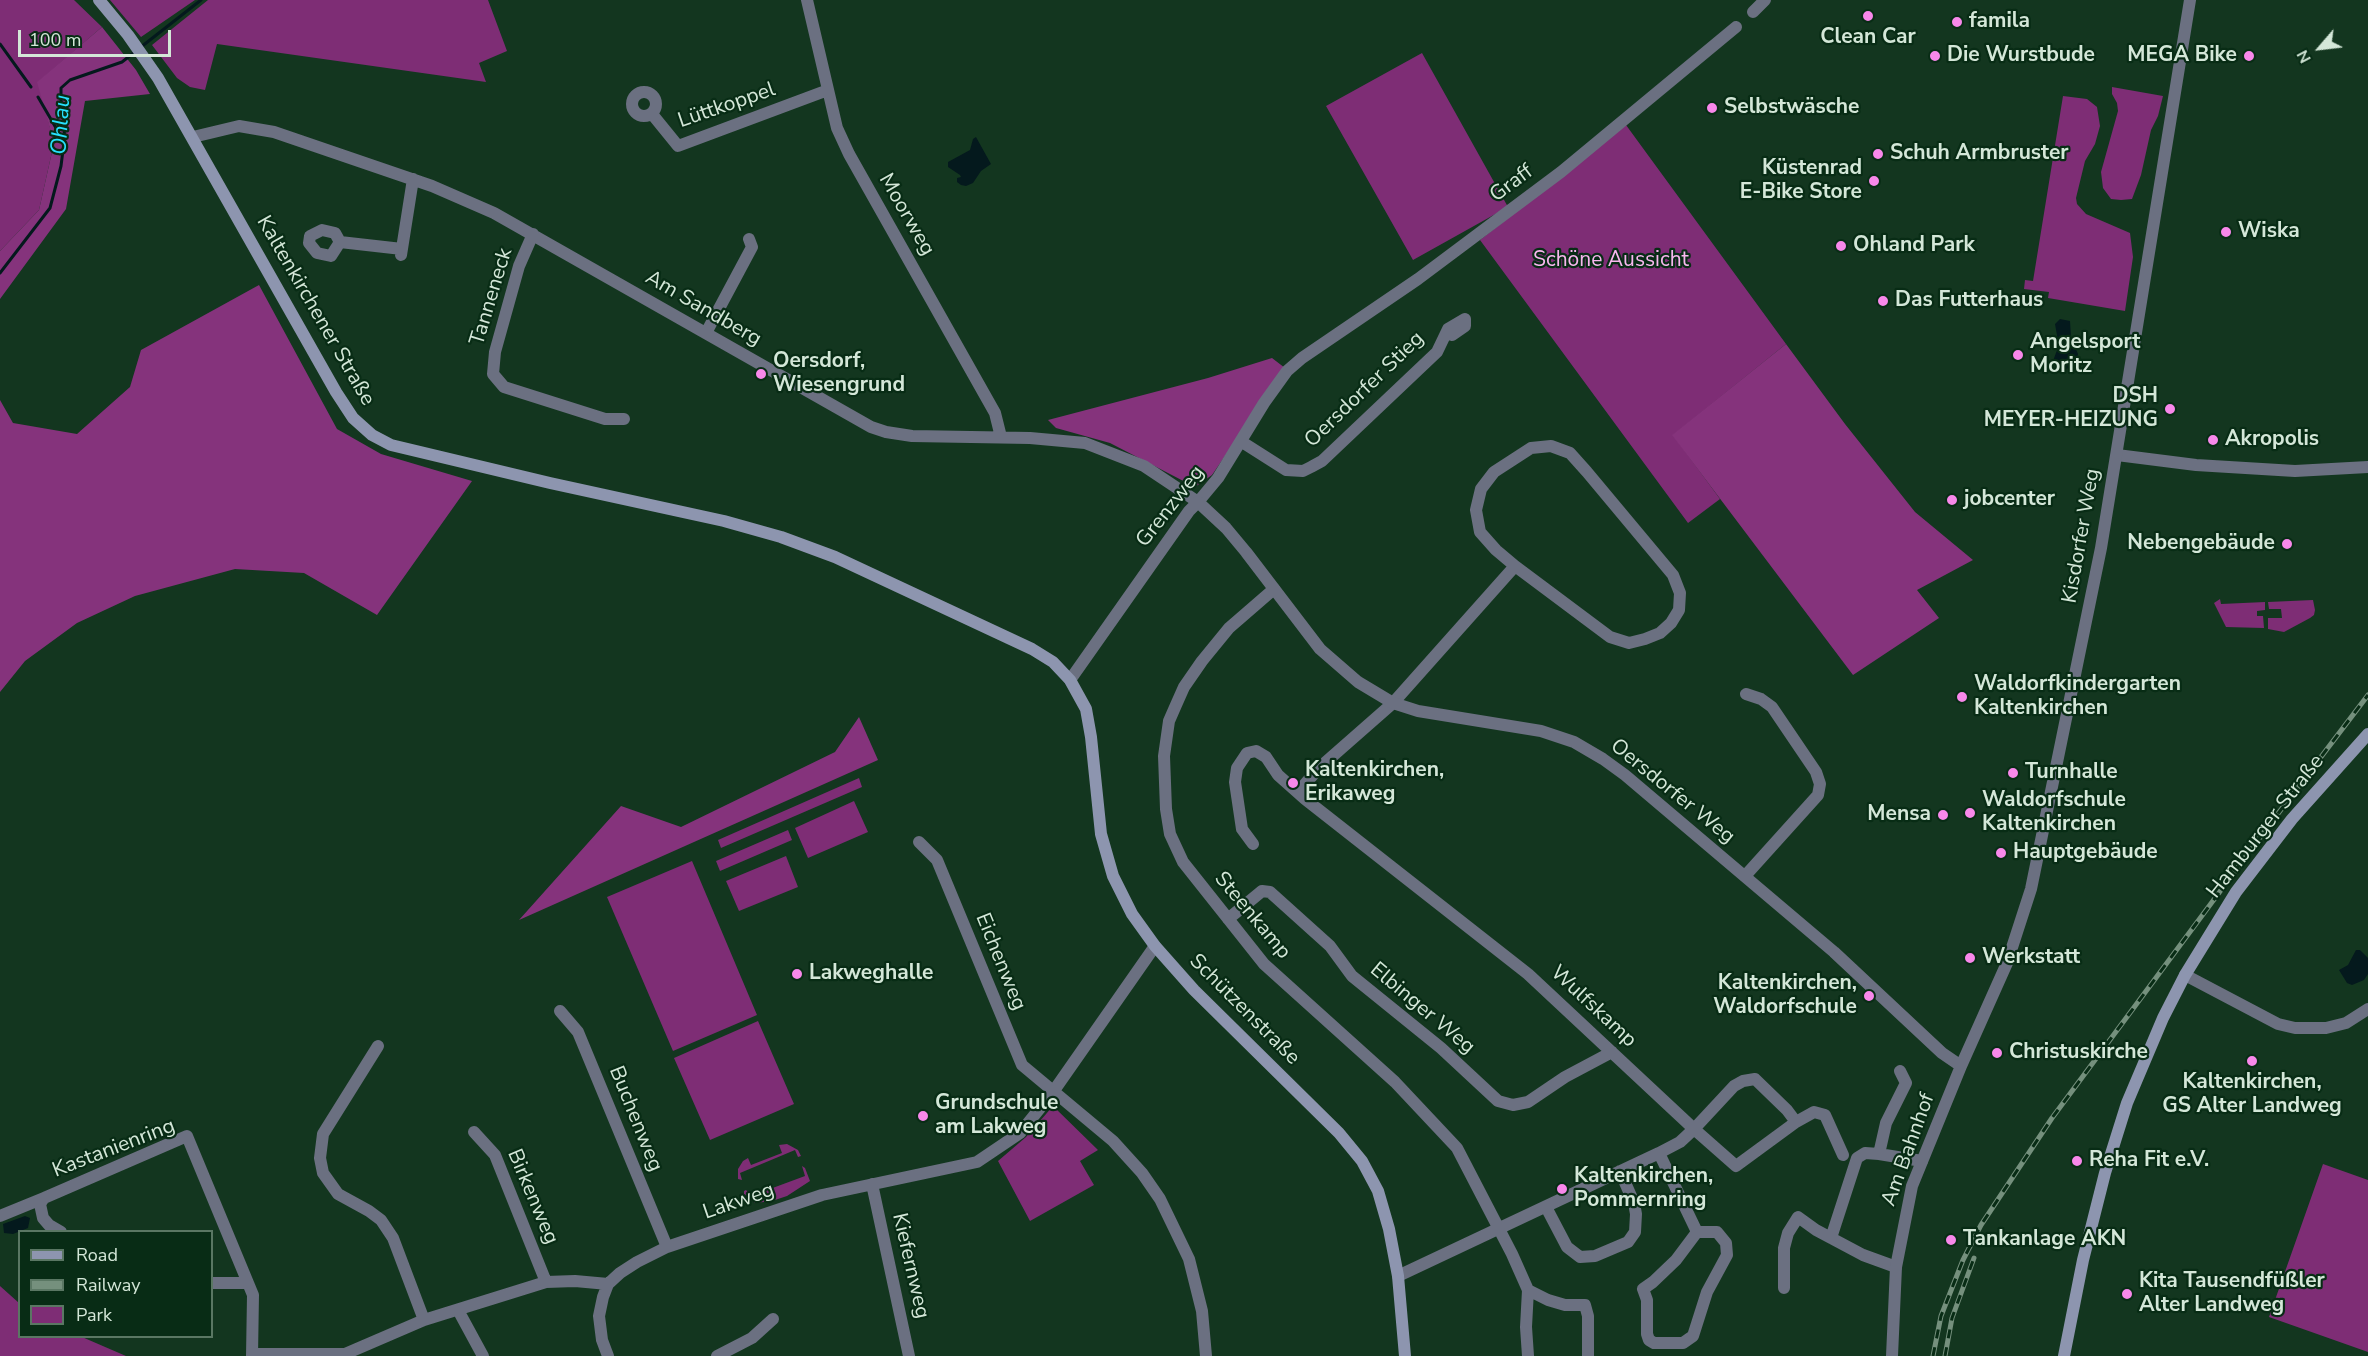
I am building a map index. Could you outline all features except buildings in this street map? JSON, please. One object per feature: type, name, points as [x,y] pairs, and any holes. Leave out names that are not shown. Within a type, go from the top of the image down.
[{"type":"main road","name":"Kaltenkirchener Straße","points":[[99,0],[128,35],[193,137],[336,392],[354,418],[372,435],[391,445],[724,521],[781,537],[835,557],[1032,648],[1053,662],[1070,680]]},
{"type":"main road","name":"Schützenstraße","points":[[1070,680],[1086,709],[1101,834],[1113,876],[1132,914],[1155,946],[1194,990],[1339,1133],[1362,1161],[1378,1191],[1389,1229],[1398,1276],[1405,1356]]},
{"type":"main road","name":"Hamburger Straße","points":[[2064,1356],[2083,1260],[2111,1153],[2132,1092],[2163,1018],[2185,975],[2236,892],[2292,819],[2368,734]]},
{"type":"street","name":"Moorweg","points":[[807,0],[837,128],[849,154],[995,413],[1001,437]]},
{"type":"street","points":[[1753,12],[1766,0]]},
{"type":"street","name":"Kisdorfer Weg","points":[[1961,1066],[2007,963],[2031,889],[2098,564],[2190,0]]},
{"type":"street","name":"Graff","points":[[1302,358],[1418,279],[1500,219],[1625,120],[1736,27]]},
{"type":"street","name":"Lüttkoppel","points":[[652,114],[678,146],[828,90]]},
{"type":"street","name":"Am Sandberg","points":[[193,137],[239,126],[273,132],[413,179],[494,213],[871,427],[912,436],[1001,437],[1085,443],[1144,466],[1198,502]]},
{"type":"street","points":[[340,242],[401,252],[413,179]]},
{"type":"street","name":"Tanneneck","points":[[533,234],[519,266],[495,352],[493,374],[504,387],[605,419],[624,419]]},
{"type":"street","points":[[706,333],[752,247],[749,239]]},
{"type":"street","name":"Oersdorfer Stieg","points":[[1242,442],[1286,470],[1303,471],[1323,461],[1437,352],[1448,334]]},
{"type":"street","name":"Grenzweg","points":[[1070,680],[1189,511],[1218,478],[1264,403],[1287,371],[1302,358]]},
{"type":"street","points":[[1551,446],[1570,453],[1672,575],[1680,593],[1679,610],[1671,623],[1660,633],[1629,643],[1610,637],[1515,566],[1480,532],[1476,510],[1481,489],[1494,472],[1511,459],[1531,448],[1551,446]]},
{"type":"street","points":[[2117,455],[2196,465],[2295,471],[2340,471],[2368,467]]},
{"type":"street","name":"Oersdorfer Weg","points":[[1198,502],[1226,528],[1327,656],[1358,682],[1393,704],[1418,711],[1541,731],[1574,742],[1603,759],[1625,775],[1834,952],[1942,1053],[1961,1066]]},
{"type":"street","points":[[1305,799],[1303,790],[1305,784],[1319,768],[1393,704],[1515,566]]},
{"type":"street","name":"Steenkamp","points":[[1274,589],[1229,628],[1190,678],[1169,721],[1164,756],[1166,809],[1170,834],[1183,862],[1264,964],[1395,1082],[1457,1148],[1528,1290]]},
{"type":"street","points":[[1745,876],[1818,795],[1820,784],[1816,772],[1772,707],[1761,699],[1746,694]]},
{"type":"street","name":"Wulfskamp","points":[[1253,844],[1242,829],[1235,782],[1237,768],[1247,753],[1256,751],[1266,757],[1278,775],[1305,799],[1528,974],[1736,1166],[1796,1122]]},
{"type":"street","name":"Eichenweg","points":[[919,842],[937,860],[1022,1065],[1113,1141],[1142,1173],[1160,1199],[1189,1259],[1202,1311],[1206,1356]]},
{"type":"street","name":"Elbinger Weg","points":[[1228,919],[1262,891],[1270,892],[1330,946],[1353,976],[1441,1048],[1498,1101],[1513,1105],[1528,1102],[1565,1077],[1612,1052]]},
{"type":"street","name":"Lakweg","points":[[608,1284],[620,1273],[667,1247],[822,1195],[977,1162],[1020,1133],[1053,1092],[1155,946]]},
{"type":"street","points":[[2185,975],[2278,1024],[2295,1028],[2326,1028],[2346,1023],[2368,1010]]},
{"type":"street","name":"Buchenweg","points":[[560,1011],[578,1032],[667,1247]]},
{"type":"street","points":[[378,1046],[323,1134],[320,1158],[323,1173],[338,1194],[381,1220],[393,1238],[424,1320]]},
{"type":"street","name":"Am Bahnhof","points":[[1892,1356],[1896,1267],[1905,1213],[1912,1186],[1961,1066]]},
{"type":"street","points":[[1879,1154],[1886,1123],[1906,1083],[1900,1071]]},
{"type":"street","points":[[1398,1276],[1680,1142],[1734,1086],[1743,1081],[1755,1079],[1796,1122],[1814,1112],[1825,1115],[1843,1155]]},
{"type":"street","name":"Birkenweg","points":[[474,1132],[495,1155],[546,1282]]},
{"type":"street","name":"Kastanienring","points":[[0,1216],[187,1136],[253,1294],[252,1355]]},
{"type":"street","points":[[1659,1153],[1697,1232]]},
{"type":"street","points":[[1831,1238],[1857,1158],[1865,1153],[1922,1161]]},
{"type":"street","points":[[1546,1207],[1567,1247],[1580,1257],[1595,1256],[1628,1242],[1635,1232],[1636,1214],[1620,1171]]},
{"type":"street","name":"Kiefernweg","points":[[872,1184],[909,1356]]},
{"type":"street","name":"Kastanienring","points":[[44,1198],[40,1204],[43,1218],[49,1226],[57,1230]]},
{"type":"street","points":[[1784,1288],[1784,1248],[1788,1233],[1798,1217],[1816,1230],[1863,1255],[1896,1267]]},
{"type":"street","points":[[1697,1232],[1717,1232],[1726,1243],[1727,1255],[1707,1292],[1693,1336],[1683,1343],[1654,1343],[1649,1340],[1647,1334],[1647,1300],[1643,1289],[1676,1260],[1697,1232]]},
{"type":"street","points":[[252,1355],[345,1354],[424,1320],[546,1282],[575,1281],[608,1284],[599,1316],[602,1340],[608,1356]]},
{"type":"street","points":[[213,1283],[248,1283]]},
{"type":"street","points":[[1528,1356],[1526,1327],[1528,1290],[1565,1305],[1585,1305],[1588,1316],[1588,1356]]},
{"type":"street","points":[[458,1311],[483,1356]]},
{"type":"street","points":[[717,1356],[752,1338],[772,1320]]},
{"type":"green space","points":[[0,0],[74,0],[102,27],[38,82],[54,143],[39,210],[0,251]]},
{"type":"green space","points":[[110,0],[195,0],[141,37]]},
{"type":"green space","points":[[208,0],[488,0],[507,51],[479,63],[486,82],[217,44],[205,90],[190,87],[177,78],[152,45]]},
{"type":"green space","points":[[1422,53],[1508,207],[1413,260],[1326,106]]},
{"type":"green space","points":[[2112,87],[2163,96],[2132,199],[2111,199],[2103,188],[2101,172],[2118,111]]},
{"type":"green space","points":[[2063,96],[2087,99],[2097,107],[2100,126],[2095,144],[2085,161],[2076,198],[2077,204],[2086,214],[2130,233],[2133,257],[2125,311],[2048,298],[2049,292],[2024,289],[2025,280],[2033,281]]},
{"type":"green space","name":"Schöne Aussicht","points":[[1626,125],[1786,344],[1673,435],[1720,499],[1688,523],[1480,240]]},
{"type":"green space","points":[[2220,599],[2221,604],[2265,602],[2265,610],[2257,611],[2257,616],[2263,616],[2264,628],[2226,627],[2214,603]]},
{"type":"green space","points":[[2313,600],[2315,610],[2314,615],[2310,618],[2284,632],[2268,629],[2268,618],[2282,618],[2281,609],[2269,609],[2268,602]]},
{"type":"green space","points":[[859,778],[862,787],[721,848],[718,840]]},
{"type":"green space","points":[[854,801],[868,832],[808,858],[795,828]]},
{"type":"green space","points":[[788,830],[792,840],[720,871],[716,861]]},
{"type":"green space","points":[[786,856],[798,887],[739,911],[726,881]]},
{"type":"green space","points":[[692,861],[757,1015],[673,1051],[607,897]]},
{"type":"green space","points":[[758,1021],[794,1104],[710,1140],[674,1058]]},
{"type":"green space","points":[[1053,1106],[1098,1150],[1080,1161],[1094,1185],[1030,1221],[998,1161],[1026,1137]]},
{"type":"green space","points":[[787,1144],[798,1150],[801,1156],[798,1157],[795,1150],[740,1173],[742,1180],[738,1179],[738,1169],[743,1161],[748,1158],[751,1165],[782,1153],[779,1145]]},
{"type":"green space","points":[[2323,1164],[2368,1180],[2368,1352],[2269,1317]]},
{"type":"green space","points":[[802,1166],[810,1181],[787,1196],[755,1203],[744,1194],[746,1190],[751,1196],[805,1176]]},
{"type":"green space","points":[[0,1286],[18,1302],[18,1338],[84,1338],[126,1356],[0,1356]]},
{"type":"shaded area","points":[[102,27],[136,70],[150,94],[85,101],[66,209],[0,299],[0,251],[39,210],[54,143],[37,82]]},
{"type":"shaded area","points":[[259,285],[337,429],[381,454],[472,481],[377,615],[304,573],[235,569],[135,596],[77,623],[25,661],[0,692],[0,400],[13,423],[77,434],[130,387],[141,350]]},
{"type":"shaded area","points":[[1786,344],[1845,424],[1915,512],[1973,560],[1917,590],[1939,618],[1853,675],[1672,435]]},
{"type":"shaded area","points":[[1272,358],[1285,368],[1212,475],[1195,487],[1110,443],[1056,428],[1048,420],[1208,378]]},
{"type":"shaded area","points":[[859,717],[878,760],[519,920],[621,806],[681,827],[835,752]]},
{"type":"water","points":[[976,137],[991,164],[981,171],[973,183],[966,186],[961,185],[957,182],[960,175],[948,167],[948,162],[970,150],[973,139]]},
{"type":"water","points":[[2060,319],[2070,321],[2071,337],[2078,354],[2075,365],[2066,369],[2058,367],[2053,361],[2060,342],[2055,324]]},
{"type":"water","points":[[2356,950],[2360,950],[2368,958],[2368,974],[2364,980],[2352,985],[2347,983],[2339,970],[2348,965]]},
{"type":"water","points":[[25,1216],[30,1218],[28,1228],[18,1230],[13,1234],[4,1233],[3,1224]]},
{"type":"waterway","name":"Ohlau","points":[[141,47],[201,0]]},
{"type":"waterway","points":[[0,44],[31,87]]},
{"type":"waterway","name":"Ohlau","points":[[0,273],[50,208],[61,166],[64,142],[65,113],[61,101],[61,88],[70,80],[122,62],[136,51]]},
{"type":"waterway","points":[[38,97],[63,140]]},
{"type":"railway","points":[[1933,1356],[1941,1316],[1963,1260],[1981,1225],[2052,1118],[2368,695]]},
{"type":"railway","points":[[1945,1356],[1952,1318],[1974,1258]]},
{"type":"place","name":"Clean Car","points":[[1868,16]]},
{"type":"place","name":"famila","points":[[1957,22]]},
{"type":"place","name":"Die Wurstbude","points":[[1935,56]]},
{"type":"place","name":"MEGA Bike","points":[[2249,56]]},
{"type":"place","name":"Selbstwäsche","points":[[1712,108]]},
{"type":"place","name":"Schuh Armbruster","points":[[1878,154]]},
{"type":"place","name":"Küstenrad E-Bike Store","points":[[1874,181]]},
{"type":"place","name":"Wiska","points":[[2226,232]]},
{"type":"place","name":"Ohland Park","points":[[1841,246]]},
{"type":"place","name":"Das Futterhaus","points":[[1883,301]]},
{"type":"place","name":"Angelsport Moritz","points":[[2018,355]]},
{"type":"place","name":"Oersdorf, Wiesengrund","points":[[761,374]]},
{"type":"place","name":"DSH MEYER-HEIZUNG","points":[[2170,409]]},
{"type":"place","name":"Akropolis","points":[[2213,440]]},
{"type":"place","name":"jobcenter","points":[[1952,500]]},
{"type":"place","name":"Nebengebäude","points":[[2287,544]]},
{"type":"place","name":"Waldorfkindergarten Kaltenkirchen","points":[[1962,697]]},
{"type":"place","name":"Turnhalle","points":[[2013,773]]},
{"type":"place","name":"Kaltenkirchen, Erikaweg","points":[[1293,783]]},
{"type":"place","name":"Waldorfschule Kaltenkirchen","points":[[1970,813]]},
{"type":"place","name":"Mensa","points":[[1943,815]]},
{"type":"place","name":"Hauptgebäude","points":[[2001,853]]},
{"type":"place","name":"Werkstatt","points":[[1970,958]]},
{"type":"place","name":"Lakweghalle","points":[[797,974]]},
{"type":"place","name":"Kaltenkirchen, Waldorfschule","points":[[1869,996]]},
{"type":"place","name":"Christuskirche","points":[[1997,1053]]},
{"type":"place","name":"Kaltenkirchen, GS Alter Landweg","points":[[2252,1061]]},
{"type":"place","name":"Grundschule am Lakweg","points":[[923,1116]]},
{"type":"place","name":"Reha Fit e.V.","points":[[2077,1161]]},
{"type":"place","name":"Kaltenkirchen, Pommernring","points":[[1562,1189]]},
{"type":"place","name":"Tankanlage AKN","points":[[1951,1240]]},
{"type":"place","name":"Kita Tausendfüßler Alter Landweg","points":[[2127,1294]]}]
